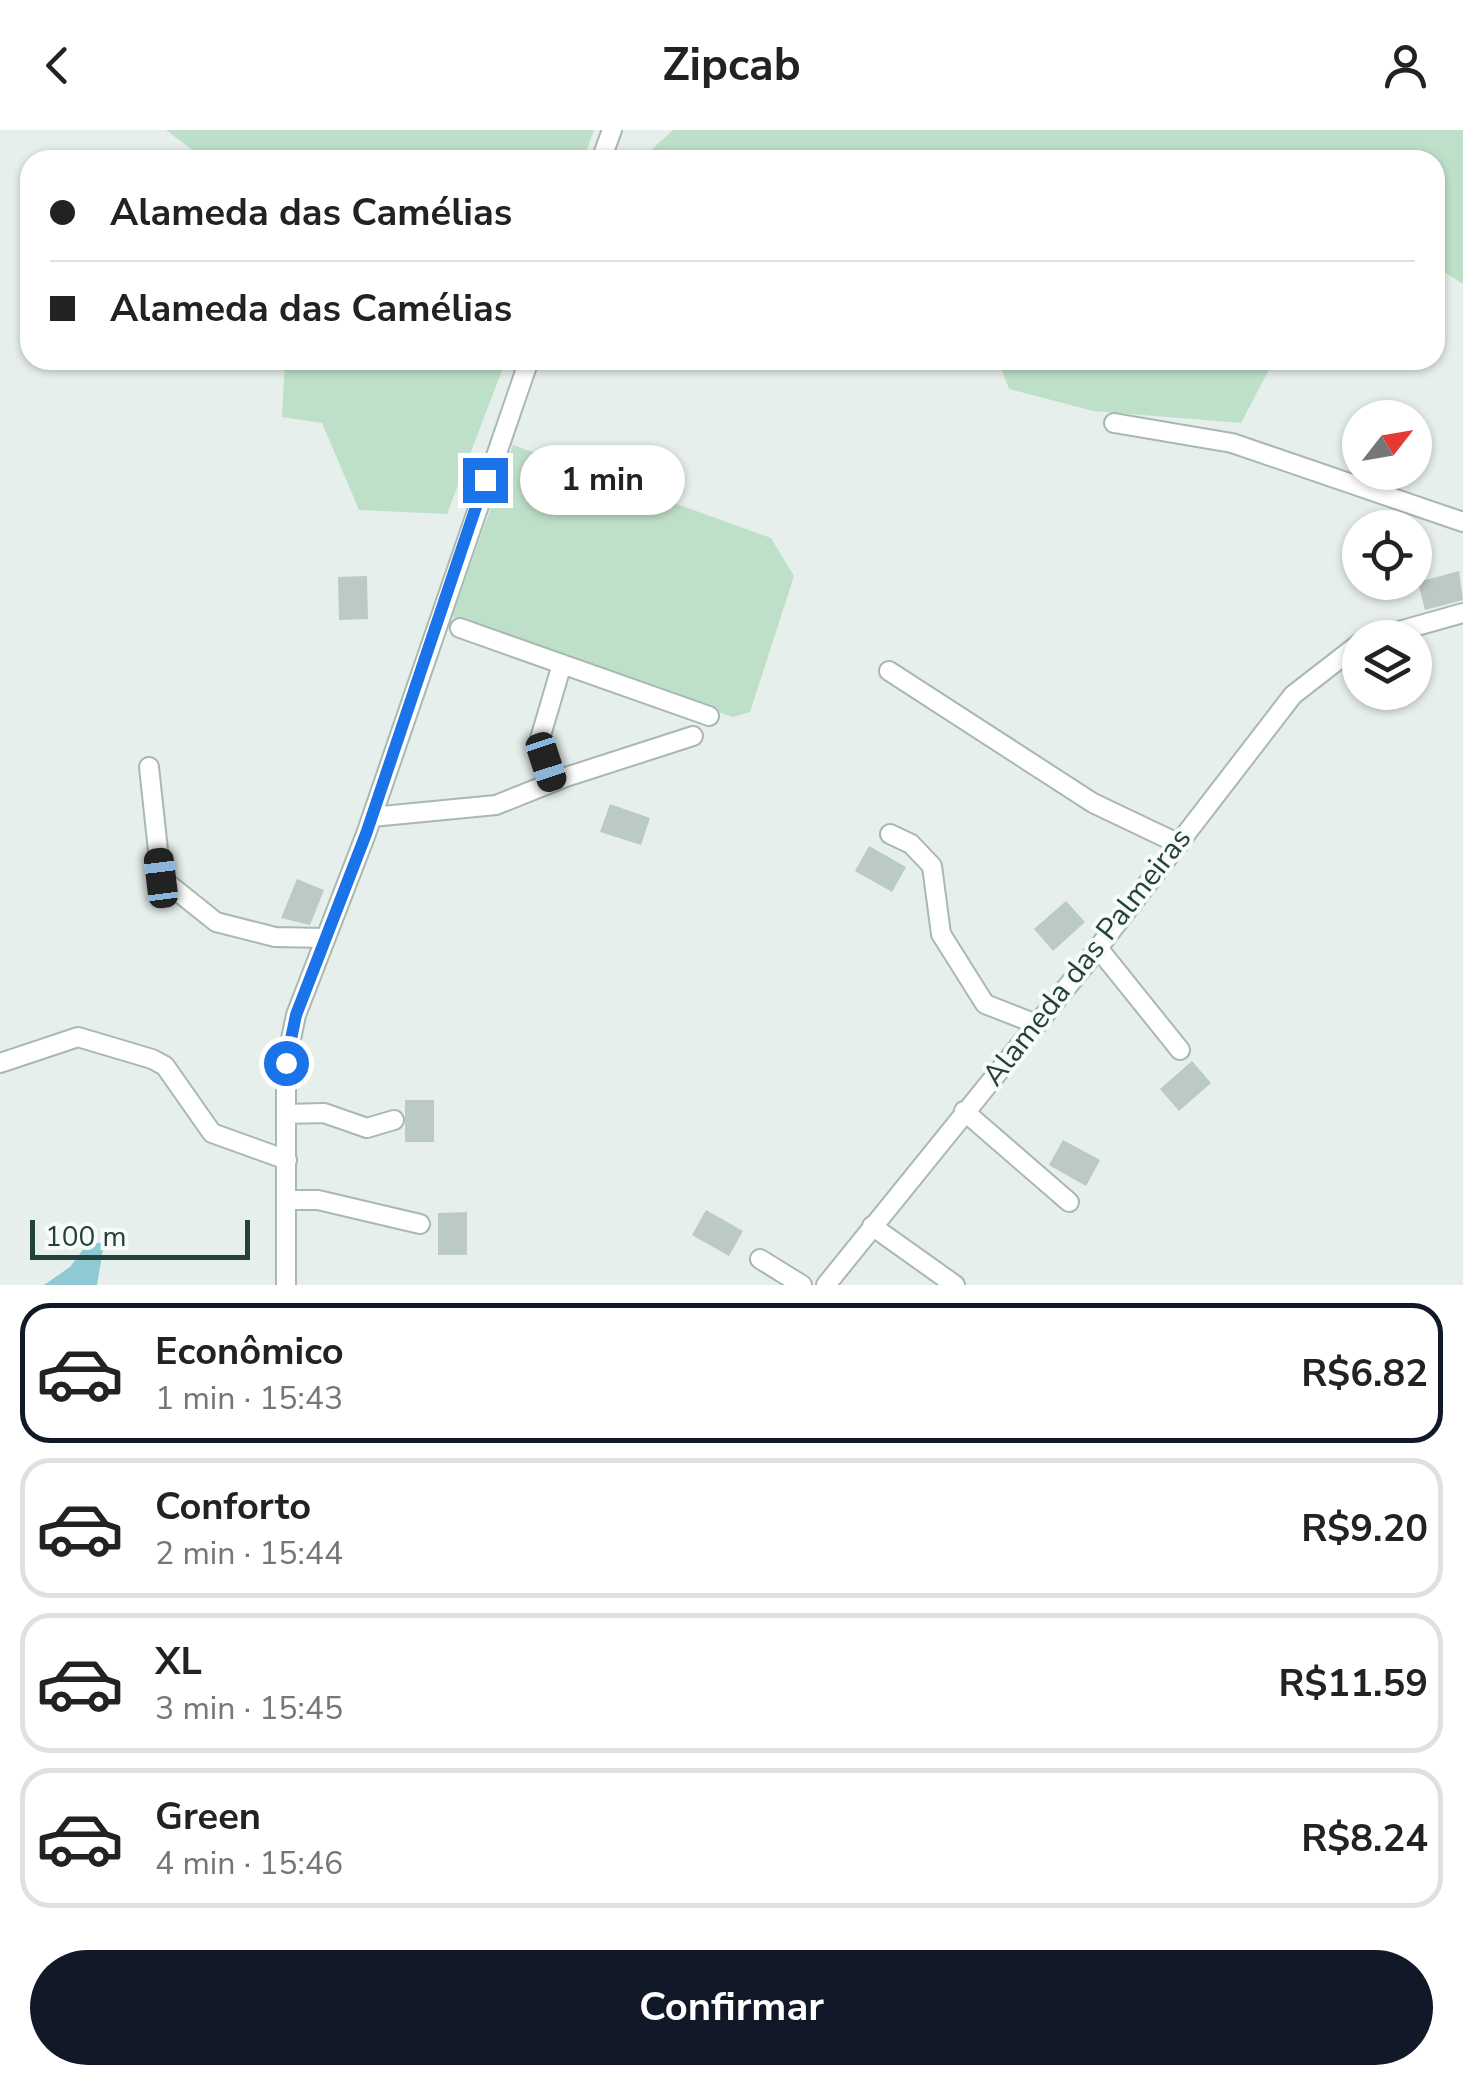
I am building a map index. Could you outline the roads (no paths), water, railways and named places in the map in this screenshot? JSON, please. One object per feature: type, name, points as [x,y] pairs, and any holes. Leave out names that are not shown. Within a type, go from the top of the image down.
[{"type":"street","points":[[286,1285],[290,1037],[372,817],[526,370]]},
{"type":"street","points":[[1114,423],[1232,443],[1463,522]]},
{"type":"street","points":[[1432,622],[1463,613]]},
{"type":"street","points":[[460,628],[709,716]]},
{"type":"street","name":"Alameda das Palmeiras","points":[[826,1285],[1098,948],[1293,696],[1342,657]]},
{"type":"street","points":[[552,782],[539,742],[562,664]]},
{"type":"street","points":[[889,671],[1093,803],[1177,844]]},
{"type":"street","points":[[372,817],[496,805],[552,782],[693,736]]},
{"type":"street","points":[[149,768],[161,878],[216,922],[275,937],[326,938]]},
{"type":"street","points":[[890,834],[911,844],[932,866],[941,934],[985,1004],[1036,1024]]},
{"type":"street","points":[[1098,948],[1180,1050]]},
{"type":"street","points":[[0,1063],[78,1037],[152,1060],[164,1066],[212,1134],[288,1160]]},
{"type":"street","points":[[964,1111],[1069,1202]]},
{"type":"street","points":[[286,1114],[324,1113],[366,1128],[394,1120]]},
{"type":"street","points":[[287,1200],[318,1200],[420,1224]]},
{"type":"street","points":[[872,1226],[955,1285]]},
{"type":"street","points":[[760,1259],[802,1285]]},
{"type":"water","points":[[88,1243],[104,1243],[97,1285],[44,1285],[70,1267]]}]
